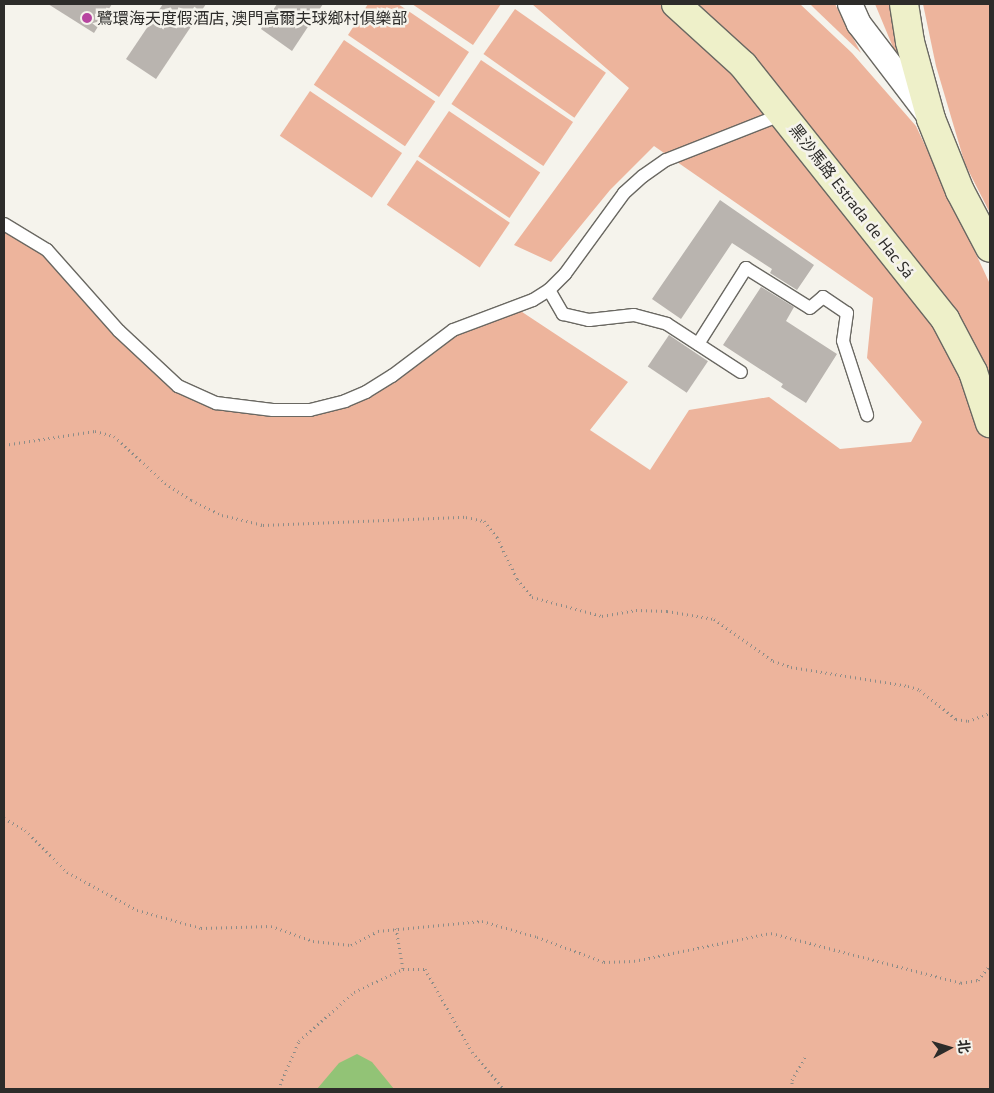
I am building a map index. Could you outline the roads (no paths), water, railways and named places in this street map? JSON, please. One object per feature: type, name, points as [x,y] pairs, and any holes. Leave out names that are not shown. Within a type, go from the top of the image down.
[{"type":"main road","name":"黑沙馬路 Estrada de Hac Sá","points":[[676,4],[743,65],[945,319],[973,372],[990,423]]},
{"type":"main road","points":[[904,4],[910,42],[931,119],[960,191],[990,248]]},
{"type":"street","points":[[850,4],[859,24],[931,119]]},
{"type":"lane","points":[[4,224],[47,250],[119,331],[178,386],[216,403],[263,409],[310,410],[345,401],[392,376],[453,330],[533,300],[549,290],[565,274],[624,193],[643,176],[666,160],[783,114]]},
{"type":"lane","points":[[698,344],[746,268],[810,308],[823,296],[847,313],[843,341],[867,415]]},
{"type":"lane","points":[[549,290],[563,314],[589,320],[634,315],[667,324],[741,372]]},
{"type":"place","name":"鷺環海天度假酒店, 澳門高爾夫球鄉村俱樂部","points":[[87,18]]}]
